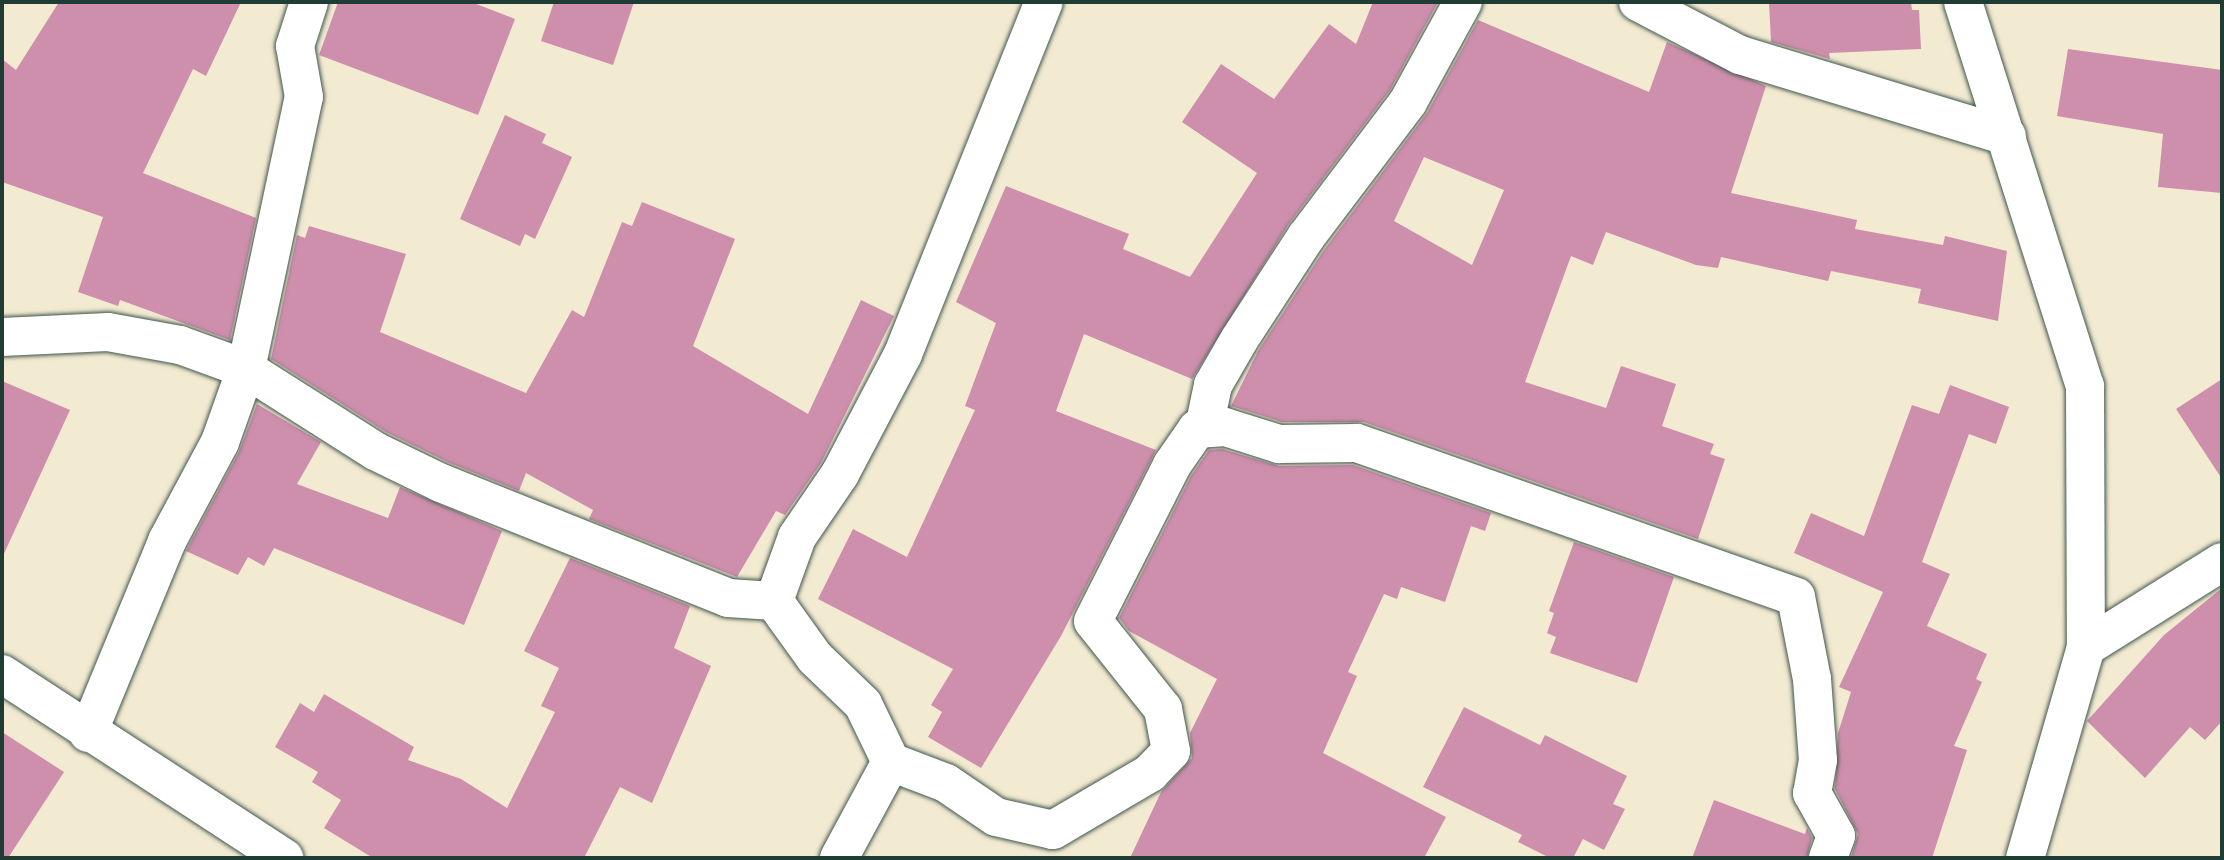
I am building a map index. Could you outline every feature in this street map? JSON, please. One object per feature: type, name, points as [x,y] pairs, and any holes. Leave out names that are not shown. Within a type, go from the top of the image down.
[{"type":"street","points":[[88,733],[167,541],[220,442],[246,369],[304,97],[295,46],[309,2]]},
{"type":"street","points":[[774,601],[797,537],[840,474],[903,354],[1044,2]]},
{"type":"street","points":[[774,601],[815,658],[863,704],[891,762],[946,783],[996,817],[1053,831],[1150,773],[1171,751],[1163,709],[1093,621],[1172,466],[1204,428],[1213,385],[1239,340],[1306,237],[1408,102],[1463,2]]},
{"type":"street","points":[[1638,2],[1740,55],[2007,136]]},
{"type":"street","points":[[1963,2],[2085,386],[2086,646],[2025,858]]},
{"type":"street","points":[[2,337],[108,332],[180,345],[246,369],[375,451],[441,483],[728,598],[774,601]]},
{"type":"street","points":[[1204,428],[1225,427],[1279,444],[1357,443],[1796,597],[1812,679],[1818,760],[1812,793],[1836,836],[1828,858]]},
{"type":"street","points":[[2086,646],[2222,562]]},
{"type":"street","points":[[2,674],[88,733],[284,858]]},
{"type":"street","points":[[839,858],[891,762]]},
{"type":"building","points":[[59,2],[241,2],[206,76],[193,69],[143,173],[256,218],[230,340],[120,300],[118,306],[78,292],[103,217],[2,182],[2,59],[16,70]]},
{"type":"building","points":[[338,2],[471,2],[515,19],[478,115],[319,55]]},
{"type":"building","points":[[554,2],[634,2],[613,65],[541,41]]},
{"type":"building","points":[[1373,2],[1438,2],[1390,90],[1288,225],[1192,379],[1084,334],[1056,411],[1156,450],[1061,636],[981,768],[928,737],[942,712],[931,705],[953,669],[818,599],[853,529],[907,557],[975,410],[965,406],[996,323],[956,302],[1006,186],[1129,234],[1123,249],[1190,277],[1257,173],[1182,122],[1221,64],[1274,99],[1329,24],[1356,44]]},
{"type":"building","points":[[1769,2],[1911,2],[1912,10],[1919,10],[1921,49],[1829,53],[1830,59],[1771,42]]},
{"type":"building","points":[[1478,20],[1649,92],[1667,42],[1766,86],[1731,193],[1857,220],[1855,229],[1943,245],[1945,236],[2007,251],[1998,321],[1918,303],[1921,289],[1831,271],[1828,281],[1721,257],[1718,268],[1696,265],[1606,232],[1593,265],[1571,256],[1525,382],[1606,408],[1621,366],[1676,384],[1662,426],[1714,444],[1710,454],[1725,459],[1698,539],[1364,422],[1282,422],[1231,406],[1258,351],[1324,250],[1427,113]],"holes":[[[1424,157],[1504,190],[1472,265],[1394,221]]]},
{"type":"building","points":[[2068,49],[2222,70],[2222,193],[2158,187],[2163,134],[2057,116]]},
{"type":"building","points":[[505,115],[546,134],[542,143],[572,157],[535,239],[525,234],[520,246],[460,219]]},
{"type":"building","points":[[642,202],[735,239],[693,346],[808,414],[861,300],[894,316],[821,463],[785,515],[776,511],[737,577],[589,519],[593,510],[526,473],[519,491],[450,463],[386,432],[271,359],[297,235],[305,238],[309,226],[406,254],[380,332],[526,393],[572,310],[584,317],[622,222],[632,226]]},
{"type":"building","points":[[2222,379],[2222,479],[2176,409]]},
{"type":"building","points":[[2,381],[70,410],[2,558]]},
{"type":"building","points":[[1950,385],[2009,407],[1996,444],[1969,434],[1922,562],[1950,574],[1927,626],[1987,654],[1976,679],[1982,682],[1954,746],[1967,750],[1932,858],[1851,858],[1858,834],[1835,789],[1838,733],[1851,692],[1839,687],[1883,592],[1794,553],[1811,513],[1864,536],[1912,405],[1939,414]]},
{"type":"building","points":[[257,404],[321,442],[297,484],[388,518],[400,487],[502,531],[464,625],[274,548],[264,566],[248,557],[238,575],[186,551],[239,452]]},
{"type":"building","points":[[1222,449],[1279,466],[1353,465],[1491,513],[1485,531],[1471,526],[1445,602],[1401,587],[1397,599],[1384,594],[1348,672],[1357,676],[1323,753],[1446,817],[1424,858],[1130,858],[1161,792],[1192,758],[1190,733],[1217,679],[1129,631],[1119,618],[1191,476],[1209,450]]},
{"type":"building","points":[[1574,542],[1674,577],[1637,683],[1550,653],[1556,637],[1547,633],[1554,613],[1549,611]]},
{"type":"building","points":[[570,558],[690,606],[674,648],[711,666],[652,803],[620,787],[584,858],[373,858],[324,828],[341,800],[312,782],[318,772],[275,747],[300,703],[314,712],[324,694],[414,747],[408,760],[461,779],[507,808],[555,712],[541,706],[559,668],[524,651]]},
{"type":"building","points":[[2222,588],[2222,721],[2205,740],[2190,727],[2145,778],[2087,721],[2164,635]]},
{"type":"building","points":[[1464,707],[1540,745],[1545,735],[1627,776],[1613,804],[1625,809],[1604,850],[1583,839],[1573,858],[1550,858],[1518,842],[1522,835],[1423,787]]},
{"type":"building","points":[[2,732],[64,772],[8,858],[2,858]]},
{"type":"building","points":[[1714,800],[1805,834],[1807,828],[1812,838],[1807,858],[1692,858]]}]
